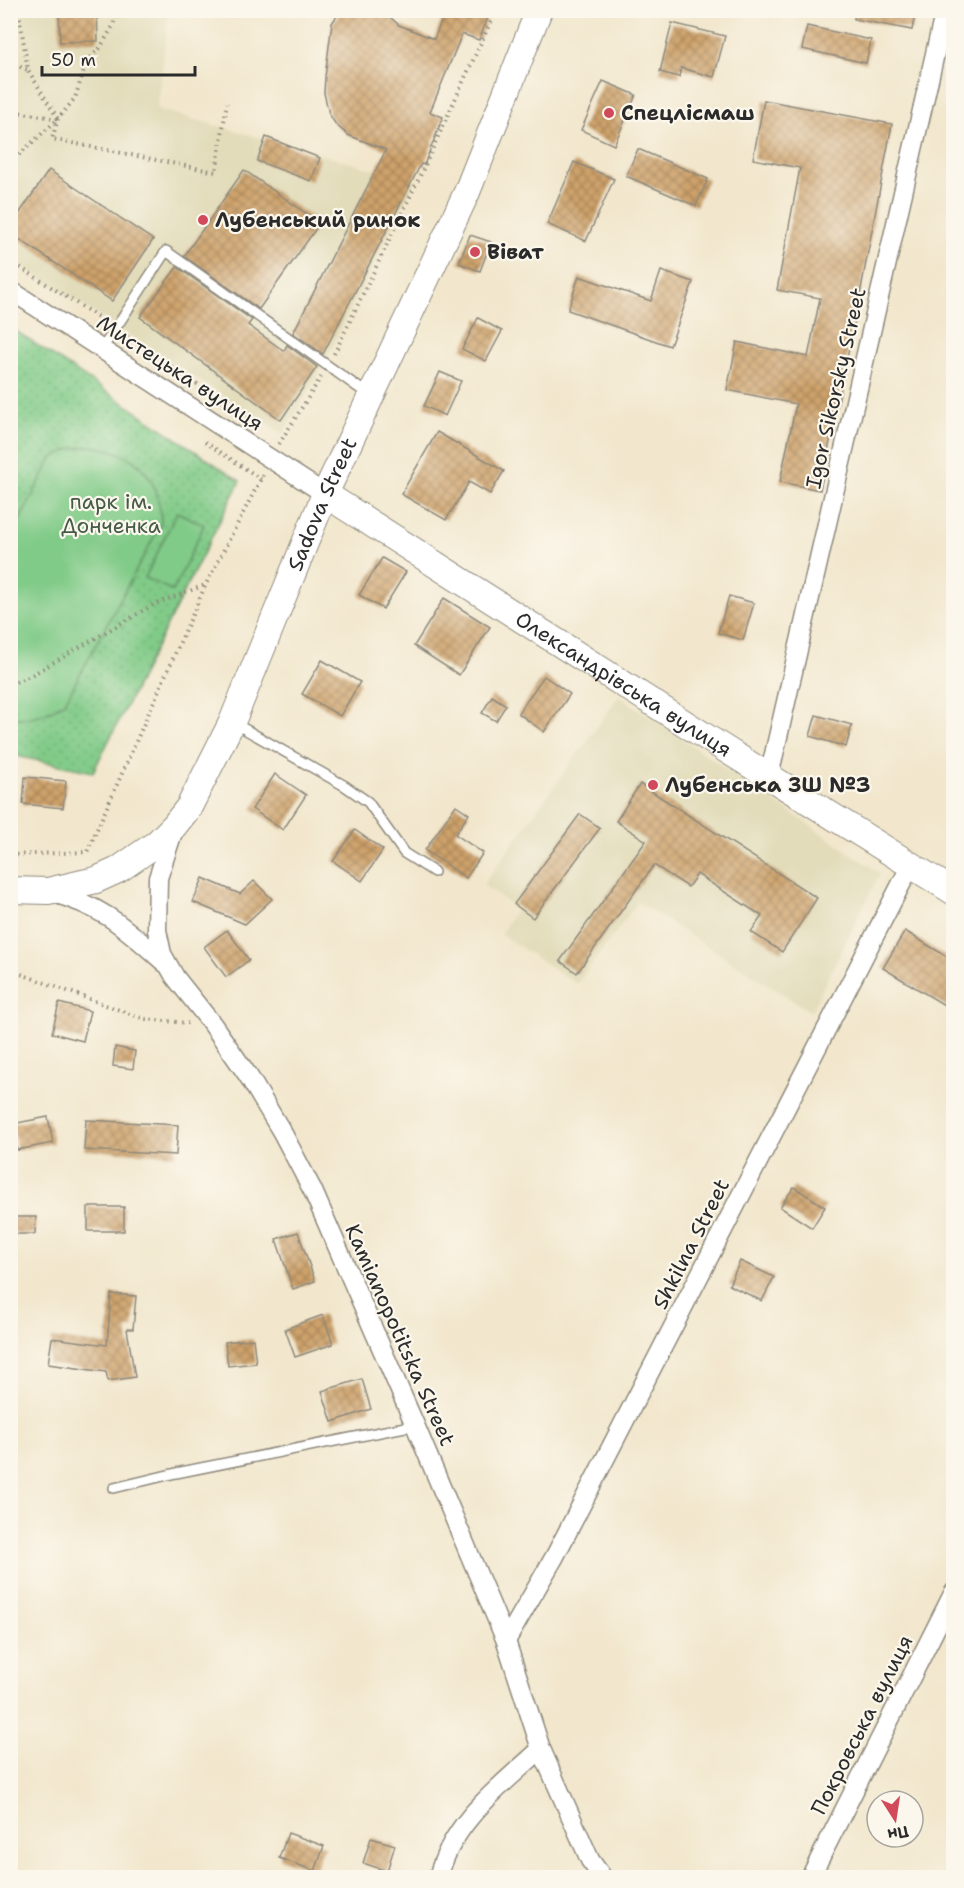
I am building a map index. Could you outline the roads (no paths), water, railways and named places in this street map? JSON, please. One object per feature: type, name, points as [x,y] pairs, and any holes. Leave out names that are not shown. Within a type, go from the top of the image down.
[{"type":"main road","name":"Sadova Street","points":[[10,890],[48,891],[96,880],[118,870],[138,858],[174,826],[189,807],[232,722],[325,494],[467,192],[539,10]]},
{"type":"main road","name":"Олександрівська вулиця","points":[[325,494],[954,892]]},
{"type":"street","name":"Igor Sikorsky Street","points":[[770,776],[945,10]]},
{"type":"street","name":"Мистецька вулиця","points":[[10,290],[325,494]]},
{"type":"street","name":"Kamianopotitska Street","points":[[174,826],[158,878],[157,930],[162,954],[249,1077],[282,1132],[313,1191],[506,1641],[541,1749],[591,1860],[603,1878]]},
{"type":"street","name":"Shkilna Street","points":[[506,1641],[555,1556],[911,864]]},
{"type":"street","points":[[48,891],[100,910],[124,926],[169,967]]},
{"type":"street","name":"Покровська вулиця","points":[[810,1878],[954,1592]]},
{"type":"street","points":[[438,1878],[445,1854],[471,1814],[541,1749]]},
{"type":"lane","points":[[102,349],[166,251],[371,396]]},
{"type":"lane","points":[[232,722],[345,786],[368,802],[405,853],[434,872]]},
{"type":"lane","points":[[114,1488],[176,1473],[415,1425]]},
{"type":"place","name":"Спецлісмаш","points":[[609,113]]},
{"type":"place","name":"Лубенський ринок","points":[[203,220]]},
{"type":"place","name":"Віват","points":[[475,252]]},
{"type":"place","name":"Лубенська ЗШ №3","points":[[653,785]]},
{"type":"park label","name":"парк ім. Донченка","points":[[111,514]]}]
